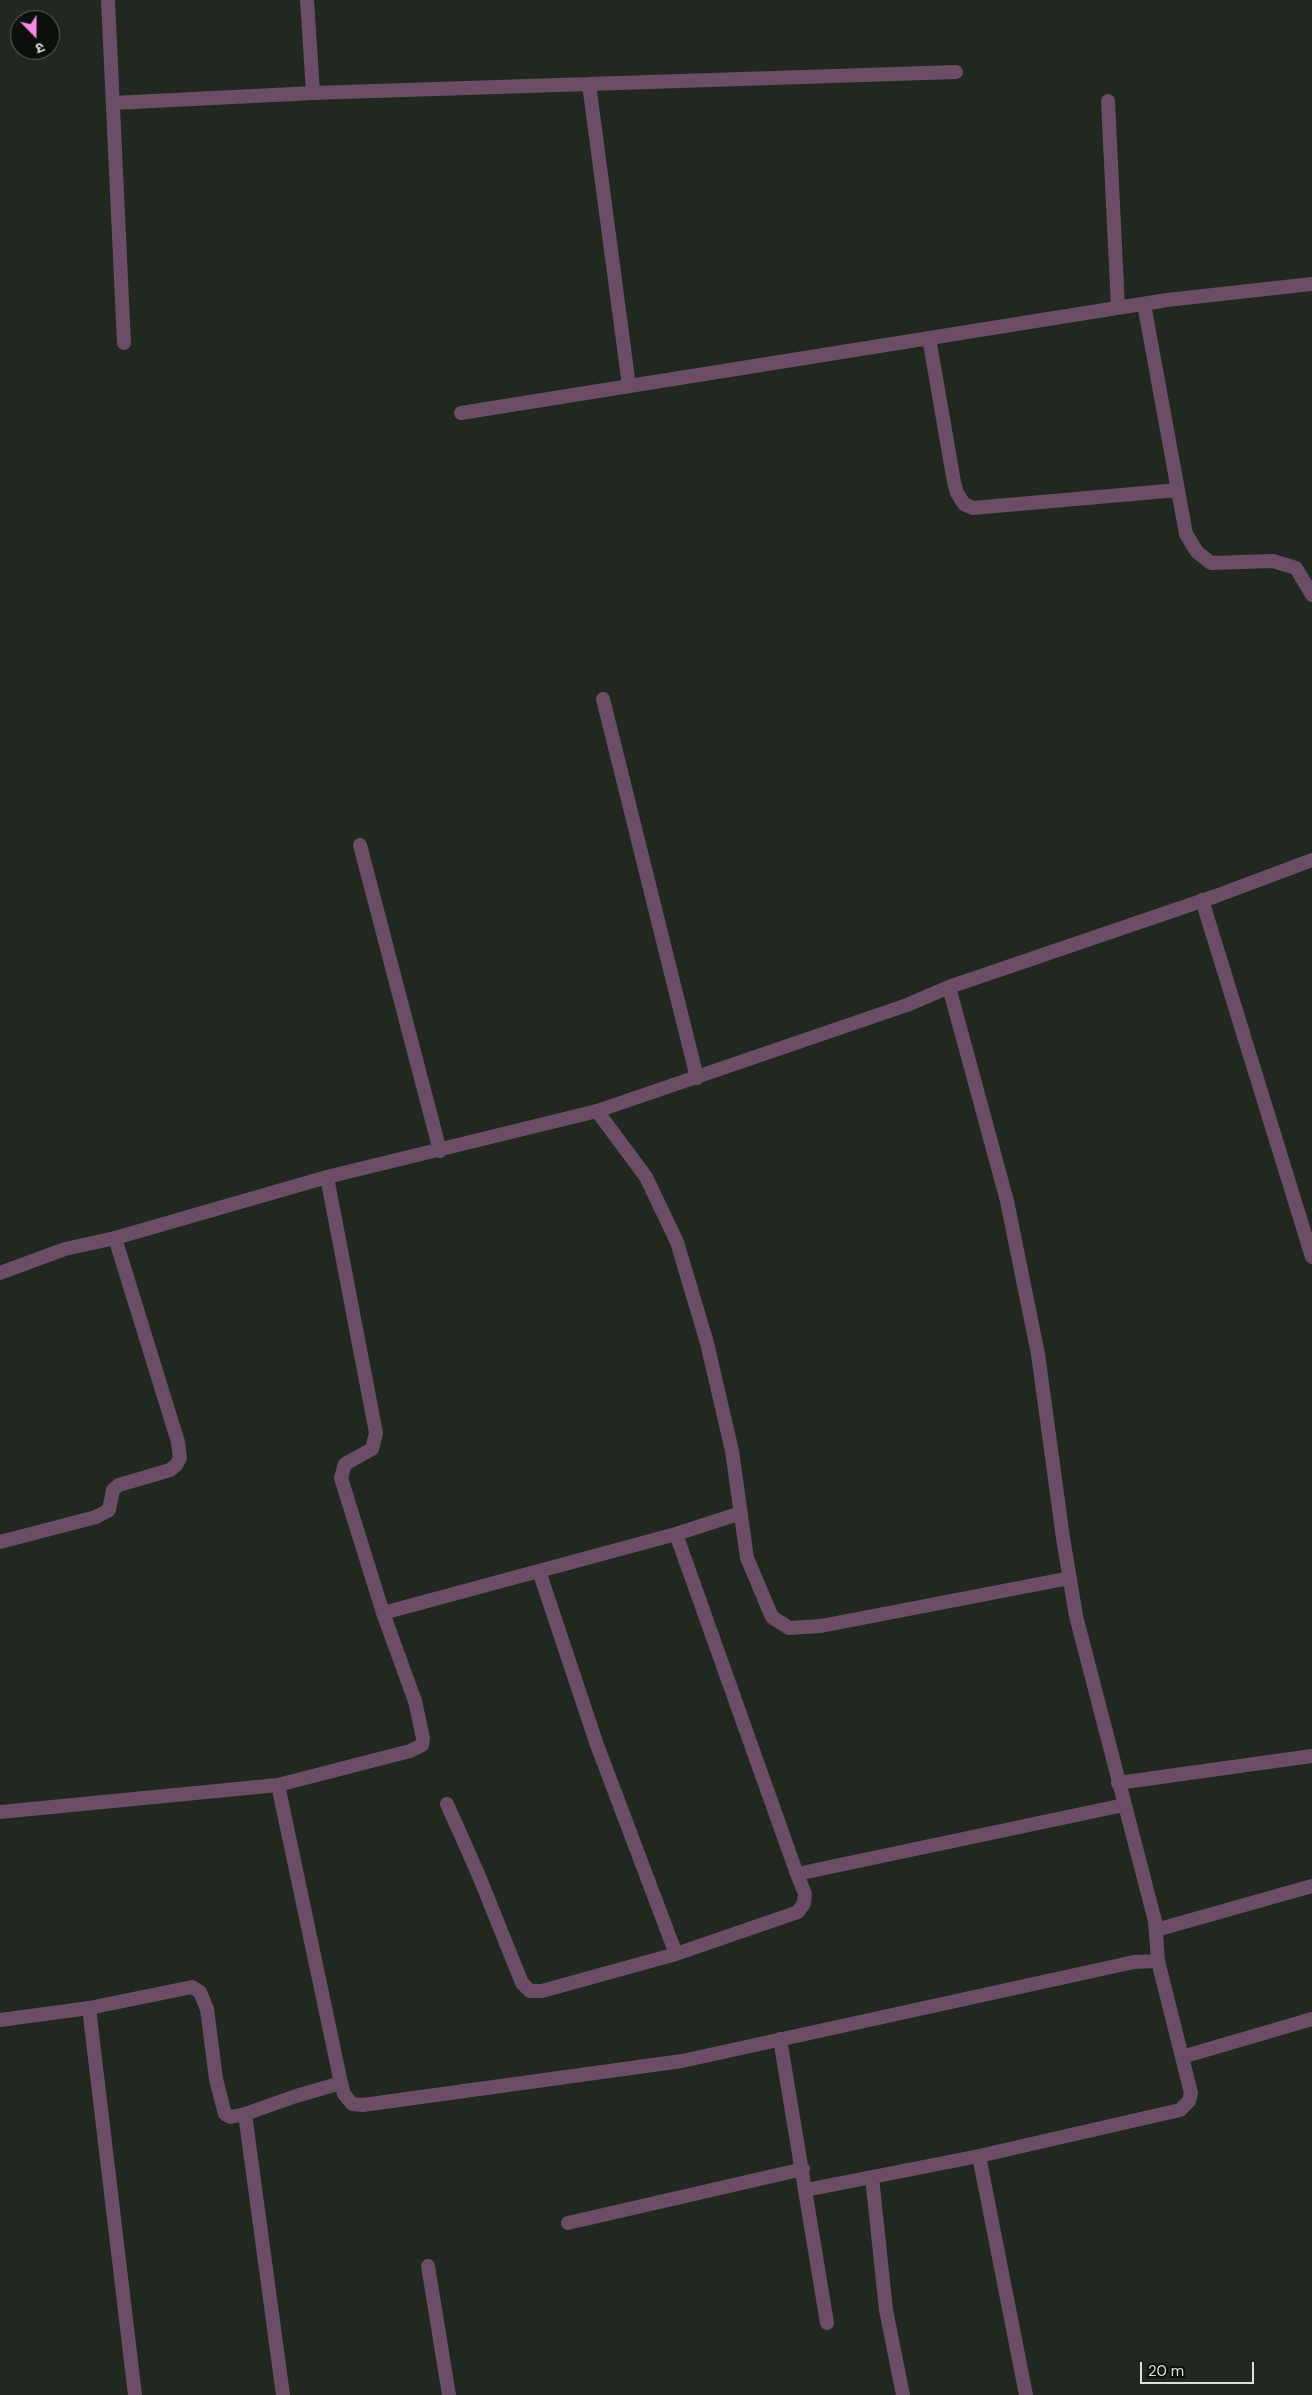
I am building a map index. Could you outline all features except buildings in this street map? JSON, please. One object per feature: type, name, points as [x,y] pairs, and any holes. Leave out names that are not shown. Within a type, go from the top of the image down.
[{"type":"street","points":[[108,0],[124,343]]},
{"type":"street","points":[[307,0],[313,93]]},
{"type":"street","points":[[113,103],[313,93],[956,72]]},
{"type":"street","points":[[589,84],[628,386]]},
{"type":"street","points":[[1108,101],[1118,308]]},
{"type":"street","points":[[461,414],[1144,304],[1312,284]]},
{"type":"street","points":[[1144,304],[1186,534],[1197,552],[1211,563],[1273,561],[1296,568],[1312,595]]},
{"type":"street","points":[[929,338],[954,482],[957,493],[964,504],[973,508],[1178,490]]},
{"type":"street","points":[[603,699],[697,1078]]},
{"type":"street","points":[[360,845],[440,1151]]},
{"type":"street","points":[[0,1273],[65,1249],[115,1238],[327,1178],[598,1111],[697,1078],[907,1004],[949,987],[1312,860]]},
{"type":"street","points":[[1202,900],[1312,1257]]},
{"type":"street","points":[[806,2190],[979,2156],[1180,2110],[1189,2101],[1191,2093],[1158,1961],[1156,1930],[1076,1616],[1038,1354],[1007,1201],[949,987]]},
{"type":"street","points":[[598,1111],[646,1177],[677,1242],[707,1342],[730,1442],[747,1558],[772,1617],[789,1628],[821,1626],[1070,1578]]},
{"type":"street","points":[[0,1812],[278,1785],[410,1751],[422,1745],[423,1729],[383,1613],[341,1478],[345,1464],[370,1452],[375,1444],[376,1433],[327,1178]]},
{"type":"street","points":[[0,1542],[96,1517],[109,1510],[113,1490],[119,1485],[170,1470],[180,1458],[178,1442],[115,1238]]},
{"type":"street","points":[[383,1613],[676,1534],[741,1513]]},
{"type":"street","points":[[447,1804],[479,1876],[522,1983],[530,1991],[542,1992],[676,1954],[798,1912],[804,1903],[805,1894],[676,1534]]},
{"type":"street","points":[[539,1571],[597,1745],[676,1954]]},
{"type":"street","points":[[1118,1783],[1312,1756]]},
{"type":"street","points":[[278,1785],[341,2083],[344,2094],[352,2104],[363,2105],[682,2061],[1125,1964],[1158,1961]]},
{"type":"street","points":[[797,1874],[1124,1805]]},
{"type":"street","points":[[1156,1930],[1312,1886]]},
{"type":"street","points":[[0,2020],[89,2008],[192,1987],[200,1992],[207,2009],[216,2079],[225,2114],[231,2117],[245,2114],[341,2083]]},
{"type":"street","points":[[89,2008],[135,2395]]},
{"type":"street","points":[[1182,2057],[1312,2019]]},
{"type":"street","points":[[780,2039],[827,2323]]},
{"type":"street","points":[[245,2114],[283,2395]]},
{"type":"street","points":[[979,2156],[1026,2395]]},
{"type":"street","points":[[568,2223],[802,2168]]},
{"type":"street","points":[[872,2177],[886,2310],[903,2395]]},
{"type":"street","points":[[428,2266],[449,2395]]}]
